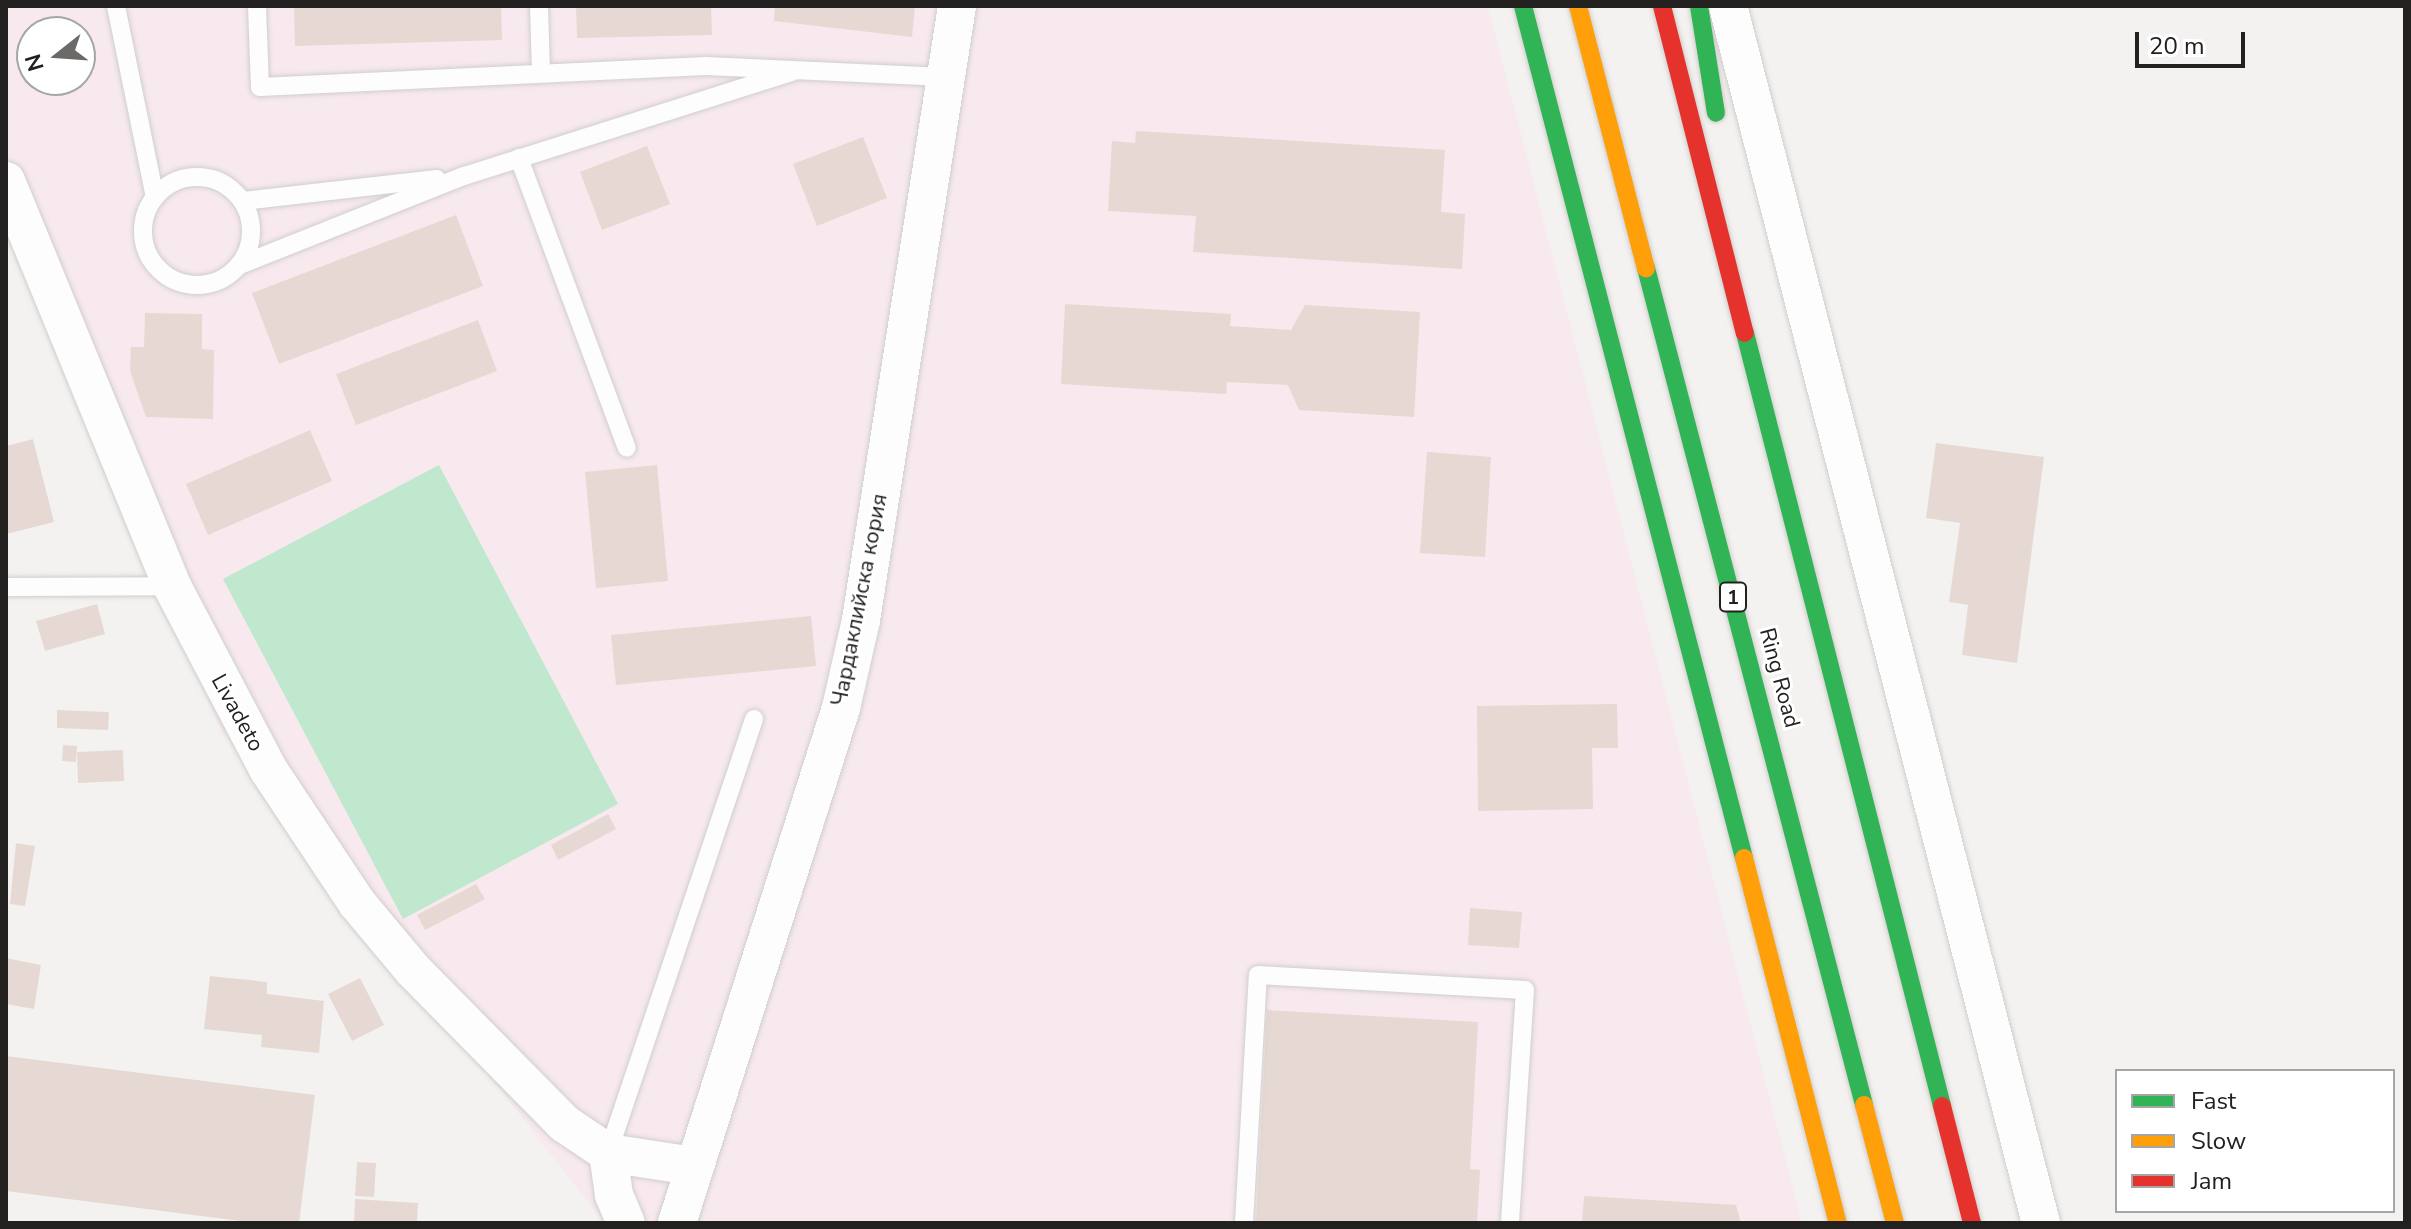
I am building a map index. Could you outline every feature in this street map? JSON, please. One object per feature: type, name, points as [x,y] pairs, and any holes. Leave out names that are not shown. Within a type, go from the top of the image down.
[{"type":"main road","points":[[1523,6],[1838,1223]]},
{"type":"main road","name":"Ring Road","points":[[1578,6],[1895,1223]]},
{"type":"main road","points":[[1662,6],[1972,1223]]},
{"type":"main road","points":[[1699,6],[1719,132]]},
{"type":"main road","points":[[1584,111],[1685,410]]},
{"type":"main road","points":[[1724,164],[1756,369]]},
{"type":"street","name":"Чардаклийска кория","points":[[677,1223],[841,708],[861,620],[957,6]]},
{"type":"street","points":[[1728,6],[2041,1223]]},
{"type":"street","name":"Livadeto","points":[[6,181],[172,586],[268,769],[357,903],[413,970],[565,1124],[608,1153],[693,1166]]},
{"type":"street","points":[[608,1153],[614,1195],[626,1223]]},
{"type":"lane","points":[[116,6],[155,197]]},
{"type":"lane","points":[[257,6],[260,87],[541,72],[809,67],[946,77]]},
{"type":"lane","points":[[539,6],[541,72]]},
{"type":"lane","points":[[240,265],[251,233],[243,201],[216,179],[199,176],[167,185],[155,197],[143,228],[148,253],[164,273],[195,285],[211,283],[240,265],[464,176],[809,67]]},
{"type":"lane","points":[[519,158],[627,448]]},
{"type":"lane","points":[[243,201],[464,176]]},
{"type":"lane","points":[[6,587],[172,586]]},
{"type":"lane","points":[[608,1153],[754,719]]},
{"type":"lane","points":[[1244,1223],[1258,975],[1525,990],[1510,1223]]},
{"type":"shaded area","points":[[6,6],[1488,6],[1802,1223],[604,1223],[222,732],[142,549],[6,208]]},
{"type":"green space","points":[[439,465],[618,804],[403,919],[223,579]]},
{"type":"building","points":[[294,6],[501,6],[502,40],[295,46]]},
{"type":"building","points":[[576,6],[711,6],[712,35],[577,38]]},
{"type":"building","points":[[775,6],[915,6],[912,37],[774,21]]},
{"type":"building","points":[[1136,131],[1445,150],[1441,212],[1465,214],[1462,269],[1193,252],[1196,216],[1108,211],[1112,141],[1135,143]]},
{"type":"building","points":[[863,137],[887,198],[817,226],[793,164]]},
{"type":"building","points":[[647,146],[670,204],[602,230],[580,172]]},
{"type":"building","points":[[456,215],[483,286],[279,364],[252,293]]},
{"type":"building","points":[[1065,304],[1231,314],[1230,326],[1291,330],[1305,305],[1420,312],[1414,417],[1299,410],[1288,385],[1227,382],[1226,394],[1061,384]]},
{"type":"building","points":[[145,313],[202,314],[202,349],[214,350],[213,419],[146,417],[130,371],[131,347],[144,347]]},
{"type":"building","points":[[478,320],[497,371],[356,425],[336,374]]},
{"type":"building","points":[[310,430],[332,481],[208,535],[186,484]]},
{"type":"building","points":[[33,439],[54,522],[6,534],[6,446]]},
{"type":"building","points":[[1936,443],[2044,457],[2017,663],[1962,655],[1968,605],[1949,602],[1960,523],[1926,518]]},
{"type":"building","points":[[1427,452],[1491,457],[1485,557],[1420,553]]},
{"type":"building","points":[[657,465],[668,581],[596,588],[585,472]]},
{"type":"building","points":[[97,604],[105,634],[45,651],[36,621]]},
{"type":"building","points":[[811,616],[816,666],[616,685],[611,635]]},
{"type":"building","points":[[1617,704],[1618,748],[1592,748],[1593,809],[1478,811],[1477,706]]},
{"type":"building","points":[[57,710],[109,712],[108,730],[57,728]]},
{"type":"building","points":[[63,745],[77,746],[76,762],[62,761]]},
{"type":"building","points":[[123,750],[124,781],[78,783],[77,752]]},
{"type":"building","points":[[608,814],[616,829],[558,860],[551,845]]},
{"type":"building","points":[[16,843],[35,846],[25,906],[10,904]]},
{"type":"building","points":[[476,884],[485,899],[425,930],[417,915]]},
{"type":"building","points":[[1470,908],[1522,912],[1519,948],[1468,945]]},
{"type":"building","points":[[6,958],[41,965],[34,1009],[6,1004]]},
{"type":"building","points":[[210,976],[267,982],[267,994],[324,1001],[319,1053],[261,1047],[262,1035],[204,1029]]},
{"type":"building","points":[[360,978],[384,1025],[352,1041],[328,994]]},
{"type":"building","points":[[1267,1010],[1478,1022],[1470,1169],[1480,1170],[1477,1223],[1256,1223]]},
{"type":"building","points":[[6,1056],[315,1095],[299,1223],[256,1223],[6,1191]]},
{"type":"building","points":[[357,1162],[376,1163],[374,1197],[355,1196]]},
{"type":"building","points":[[1584,1196],[1736,1205],[1741,1223],[1582,1223]]},
{"type":"building","points":[[355,1199],[418,1203],[417,1223],[354,1223]]},
{"type":"traffic: fast","points":[[1523,6],[1744,858]]},
{"type":"traffic: fast","points":[[1699,6],[1716,113]]},
{"type":"traffic: fast","points":[[1646,268],[1864,1105]]},
{"type":"traffic: fast","points":[[1745,333],[1942,1106]]},
{"type":"traffic: slow","points":[[1578,6],[1646,268]]},
{"type":"traffic: slow","points":[[1744,858],[1838,1223]]},
{"type":"traffic: slow","points":[[1864,1105],[1895,1223]]},
{"type":"traffic: jam","points":[[1662,6],[1745,333]]},
{"type":"traffic: jam","points":[[1942,1106],[1972,1223]]}]
